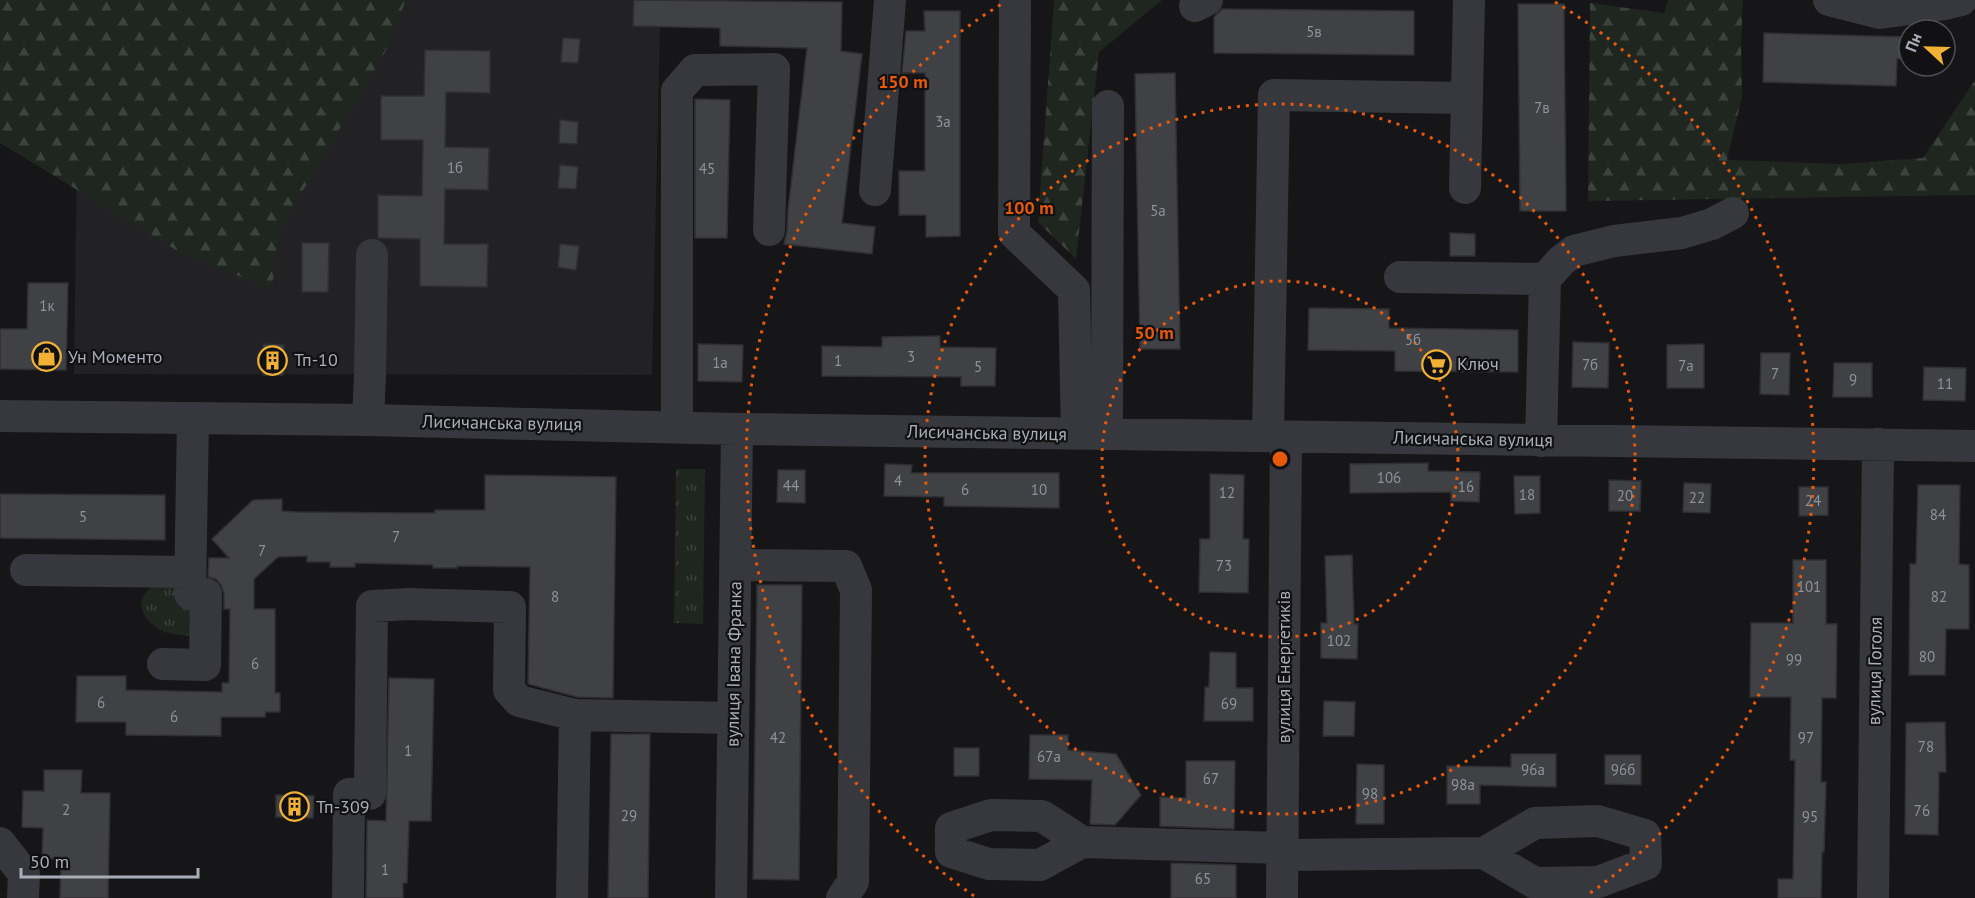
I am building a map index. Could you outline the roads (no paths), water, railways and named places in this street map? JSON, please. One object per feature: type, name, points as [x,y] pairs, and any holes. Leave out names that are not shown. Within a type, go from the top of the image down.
[{"type":"street","points":[[875,190],[890,0]]},
{"type":"street","points":[[1465,188],[1468,0]]},
{"type":"street","points":[[1829,0],[1880,13],[1961,0]]},
{"type":"street","points":[[1015,2],[1014,233],[1074,290],[1092,434]]},
{"type":"street","points":[[677,427],[677,91],[695,70],[774,69],[770,230]]},
{"type":"street","name":"вулиця Енергетиків","points":[[1282,898],[1274,95],[1467,98]]},
{"type":"street","points":[[1092,434],[1108,106]]},
{"type":"street","points":[[1541,441],[1545,279],[1561,261],[1574,251],[1614,241],[1682,233],[1712,224],[1733,213]]},
{"type":"street","points":[[368,420],[372,255]]},
{"type":"street","points":[[1400,277],[1545,279]]},
{"type":"street","name":"Лисичанська вулиця","points":[[0,416],[368,420],[737,429],[1975,446]]},
{"type":"street","points":[[163,664],[205,665],[206,594],[190,594],[193,418]]},
{"type":"street","name":"вулиця Івана Франка","points":[[731,898],[737,429]]},
{"type":"street","name":"вулиця Гоголя","points":[[1873,898],[1878,444]]},
{"type":"street","points":[[735,565],[846,566],[856,590],[861,850],[853,882],[842,898]]},
{"type":"street","points":[[26,570],[190,572]]},
{"type":"street","points":[[348,898],[349,794],[370,794],[372,606],[409,604],[510,607],[509,690],[519,700],[575,715],[733,718]]},
{"type":"street","points":[[572,898],[575,715]]},
{"type":"street","points":[[1082,842],[1040,865],[989,864],[951,852],[945,819],[991,815],[1042,816],[1082,842],[1283,852],[1484,853]]},
{"type":"street","points":[[0,843],[24,874],[23,898]]},
{"type":"place","name":"Ун Моменто","points":[[47,357]]},
{"type":"place","name":"Тп-10","points":[[273,360]]},
{"type":"place","name":"Ключ","points":[[1436,364]]},
{"type":"place","name":"Тп-309","points":[[295,807]]}]
